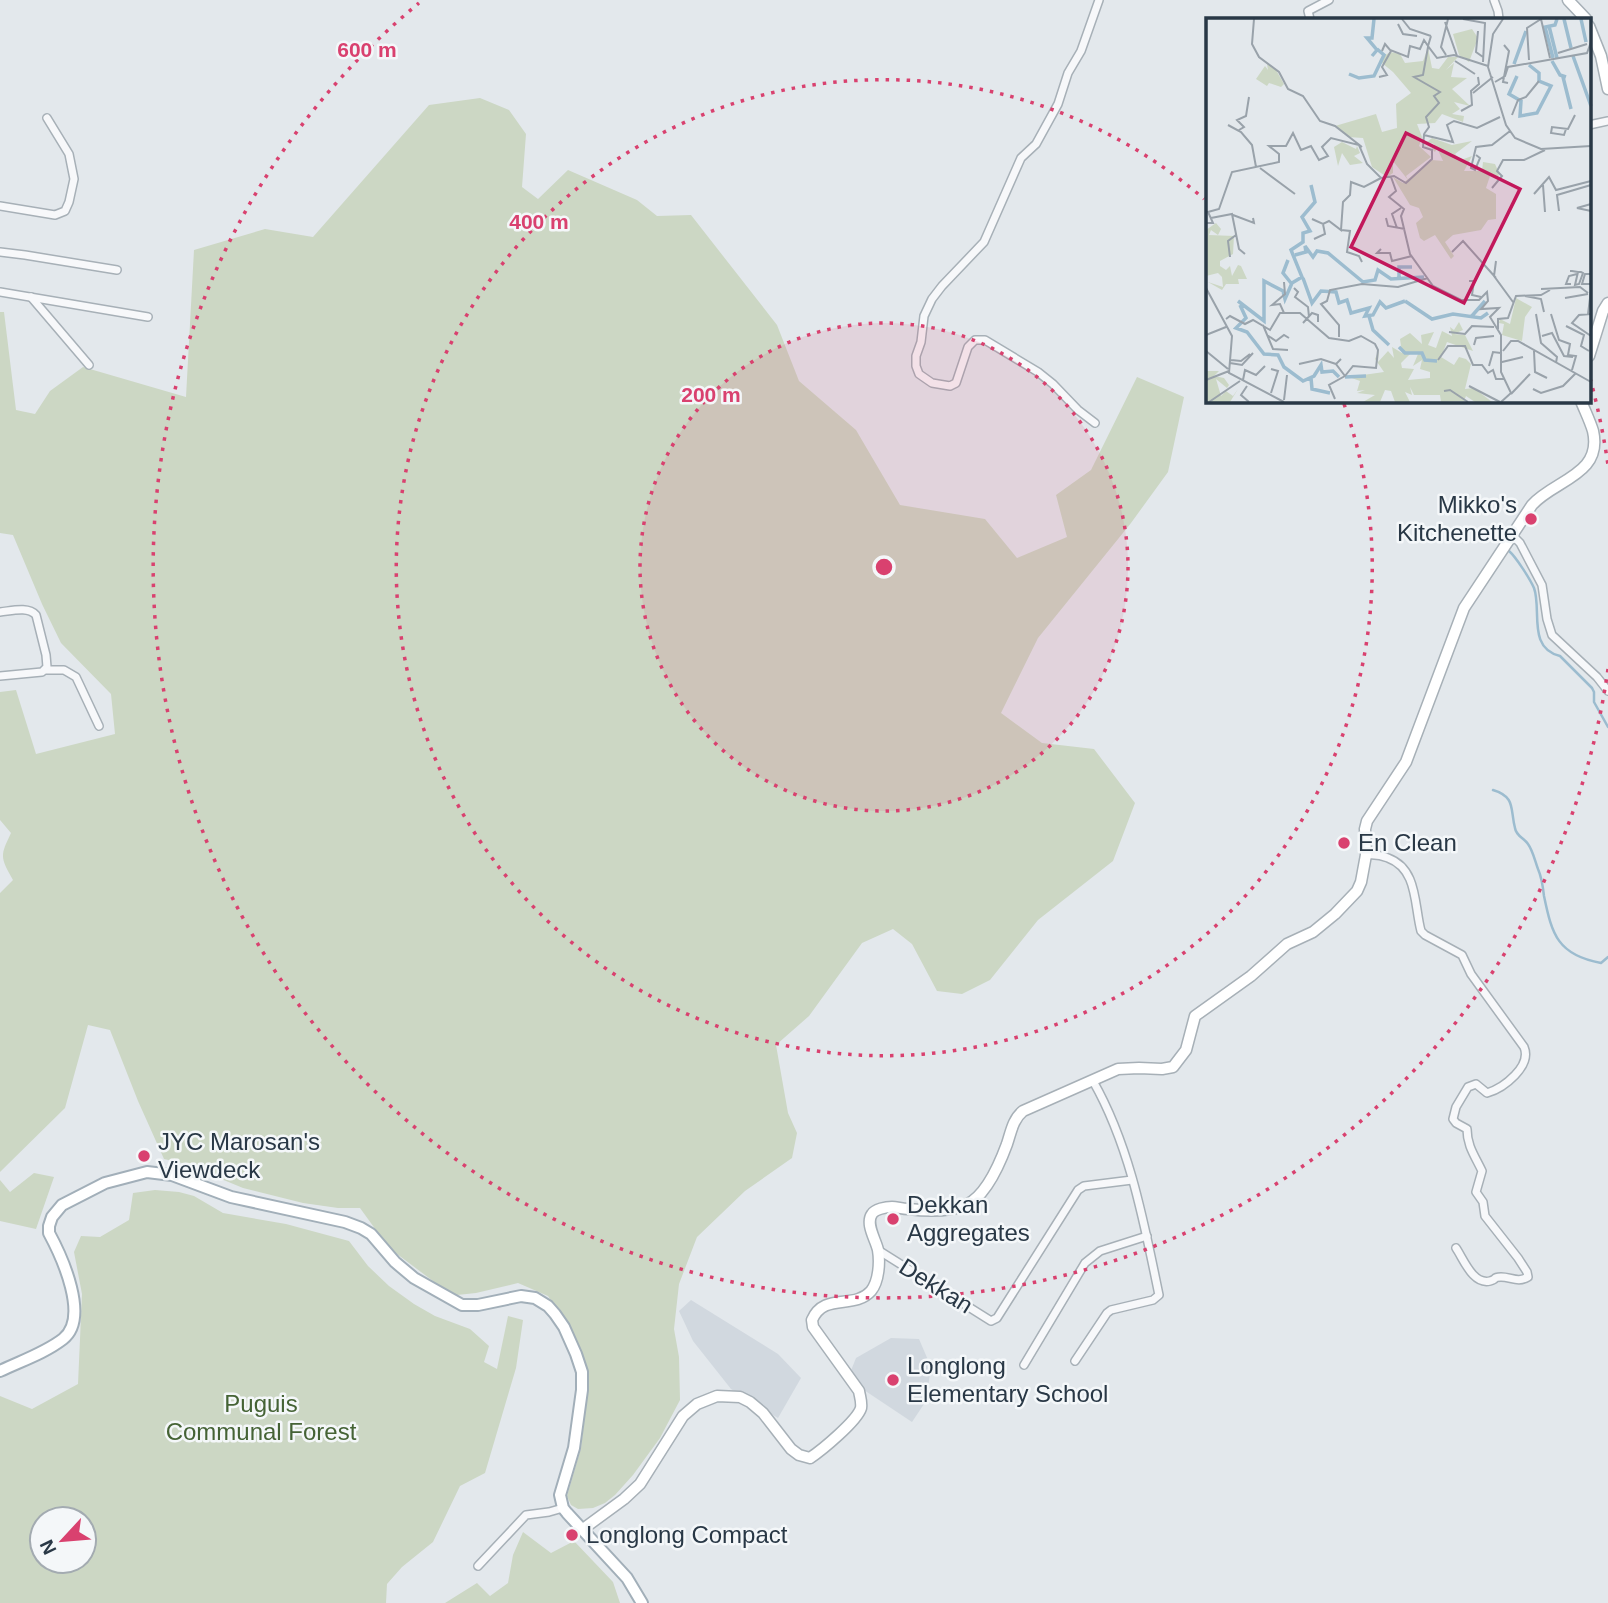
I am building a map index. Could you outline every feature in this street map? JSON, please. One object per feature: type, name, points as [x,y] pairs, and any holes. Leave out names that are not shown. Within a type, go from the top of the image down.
[{"type":"main road","points":[[1569,0],[1585,18]]},
{"type":"main road","points":[[1590,28],[1601,56],[1608,88]]},
{"type":"main road","points":[[1590,353],[1608,303]]},
{"type":"main road","points":[[583,1529],[640,1484],[682,1416],[697,1404],[717,1396],[740,1397],[750,1402],[799,1455],[810,1458],[825,1447],[858,1415],[862,1401],[859,1391],[813,1327],[812,1320],[819,1308],[827,1304],[855,1300],[873,1288],[877,1276],[878,1250],[871,1228],[872,1213],[891,1207],[926,1210],[951,1209],[966,1205],[979,1195],[993,1174],[1018,1114],[1118,1069],[1170,1069],[1176,1065],[1186,1049],[1195,1016],[1251,976],[1287,944],[1313,932],[1357,891],[1366,855],[1367,821],[1406,762],[1469,599],[1532,505],[1540,497],[1578,474],[1588,463],[1594,449],[1594,433],[1581,402]]},
{"type":"main road","points":[[0,1371],[65,1338],[72,1325],[75,1310],[72,1290],[49,1233],[49,1226],[52,1217],[62,1205],[105,1183],[147,1172],[172,1175],[231,1197],[345,1222],[370,1234],[395,1262],[414,1278],[462,1305],[478,1305],[521,1296],[535,1298],[555,1314],[565,1327],[582,1372],[574,1448],[560,1495],[563,1508],[627,1578],[642,1603]]},
{"type":"street","points":[[1095,423],[1038,372],[985,340],[975,340],[968,347],[956,383],[950,386],[925,380],[916,366],[916,356],[921,342],[924,316],[932,299],[984,243],[1021,158],[1035,144],[1058,104],[1099,0]]},
{"type":"street","points":[[1310,18],[1308,11],[1329,0]]},
{"type":"street","points":[[1494,0],[1499,18]]},
{"type":"street","points":[[0,206],[55,215],[65,211],[74,179],[69,154],[47,118]]},
{"type":"street","points":[[1590,125],[1608,121]]},
{"type":"street","points":[[0,252],[117,270]]},
{"type":"street","points":[[0,292],[148,317]]},
{"type":"street","points":[[31,297],[89,365]]},
{"type":"street","points":[[1512,535],[1520,543],[1542,585],[1552,635],[1597,677],[1608,691]]},
{"type":"street","points":[[0,612],[32,610],[36,615],[46,655],[45,670]]},
{"type":"street","points":[[0,676],[64,670],[76,677],[99,726]]},
{"type":"street","points":[[1366,855],[1376,854],[1398,862],[1409,875],[1421,931],[1462,955],[1471,974],[1526,1053],[1526,1060],[1502,1087],[1487,1093],[1476,1084],[1468,1087],[1456,1107],[1453,1119],[1467,1129],[1471,1152],[1482,1171],[1476,1192],[1483,1202],[1485,1216],[1523,1265],[1528,1277],[1523,1280],[1501,1277],[1489,1281],[1478,1280],[1472,1275],[1456,1248]]},
{"type":"street","points":[[1075,1361],[1107,1312],[1153,1300],[1159,1295],[1147,1236],[1124,1152],[1103,1097],[1093,1080]]},
{"type":"street","name":"Dekkan","points":[[878,1250],[991,1321],[995,1320],[1078,1190],[1084,1186],[1132,1180]]},
{"type":"street","points":[[1024,1365],[1085,1263],[1100,1251],[1147,1236]]},
{"type":"street","points":[[478,1566],[526,1515],[563,1508]]},
{"type":"shaded area","points":[[691,1300],[778,1354],[801,1378],[778,1418],[731,1389],[693,1341],[679,1311]]},
{"type":"shaded area","name":"Longlong Elementary School","points":[[891,1338],[919,1339],[931,1367],[926,1401],[912,1422],[861,1388],[850,1373],[856,1358]]},
{"type":"green space","points":[[480,98],[509,110],[526,134],[522,187],[538,199],[568,170],[637,200],[657,216],[691,215],[777,325],[799,381],[856,430],[900,505],[985,519],[1017,558],[1067,537],[1056,495],[1091,470],[1137,377],[1184,397],[1168,472],[1131,523],[1038,638],[1001,713],[1042,743],[1094,749],[1135,803],[1113,861],[1038,920],[990,980],[962,994],[937,991],[912,944],[893,929],[862,943],[809,1016],[776,1045],[788,1113],[797,1133],[792,1158],[745,1191],[697,1237],[679,1284],[674,1329],[679,1357],[680,1400],[660,1438],[633,1475],[615,1495],[593,1508],[578,1509],[571,1505],[567,1496],[581,1448],[585,1413],[585,1367],[573,1334],[548,1296],[518,1283],[457,1295],[437,1284],[389,1248],[360,1208],[303,1203],[243,1188],[200,1167],[164,1159],[110,1030],[88,1025],[65,1108],[0,1172],[0,893],[13,880],[3,856],[11,833],[0,820],[0,692],[16,690],[36,754],[115,734],[111,694],[61,643],[13,535],[0,533],[0,312],[4,312],[16,410],[35,414],[50,391],[83,367],[186,397],[194,250],[265,229],[313,237],[429,105]]},
{"type":"green space","points":[[34,1173],[54,1177],[36,1229],[0,1221],[0,1180],[10,1192]]},
{"type":"green space","name":"Puguis Communal Forest","points":[[155,1190],[179,1192],[194,1196],[223,1213],[286,1224],[349,1241],[368,1266],[389,1286],[435,1316],[470,1329],[489,1346],[484,1362],[497,1369],[508,1316],[523,1320],[516,1368],[485,1473],[460,1486],[433,1542],[402,1567],[387,1584],[386,1603],[0,1603],[0,1396],[32,1409],[78,1384],[82,1294],[74,1252],[81,1236],[100,1237],[129,1220],[133,1193]]},
{"type":"green space","points":[[523,1532],[551,1553],[574,1541],[613,1582],[620,1603],[445,1603],[477,1583],[490,1596],[508,1583],[513,1555]]},
{"type":"waterway","points":[[1509,551],[1534,588],[1539,637],[1543,645],[1560,656],[1592,688],[1594,702],[1608,727]]},
{"type":"waterway","points":[[1493,790],[1509,800],[1516,831],[1531,850],[1541,879],[1550,922],[1559,941],[1575,955],[1587,959],[1601,963],[1608,957]]},
{"type":"place","name":"Mikko's Kitchenette","points":[[1531,519]]},
{"type":"place","name":"En Clean","points":[[1344,843]]},
{"type":"place","name":"JYC Marosan's Viewdeck","points":[[144,1156]]},
{"type":"place","name":"Dekkan Aggregates","points":[[893,1219]]},
{"type":"place","name":"Longlong Elementary School","points":[[893,1380]]},
{"type":"place","name":"Longlong Compact","points":[[572,1535]]}]
